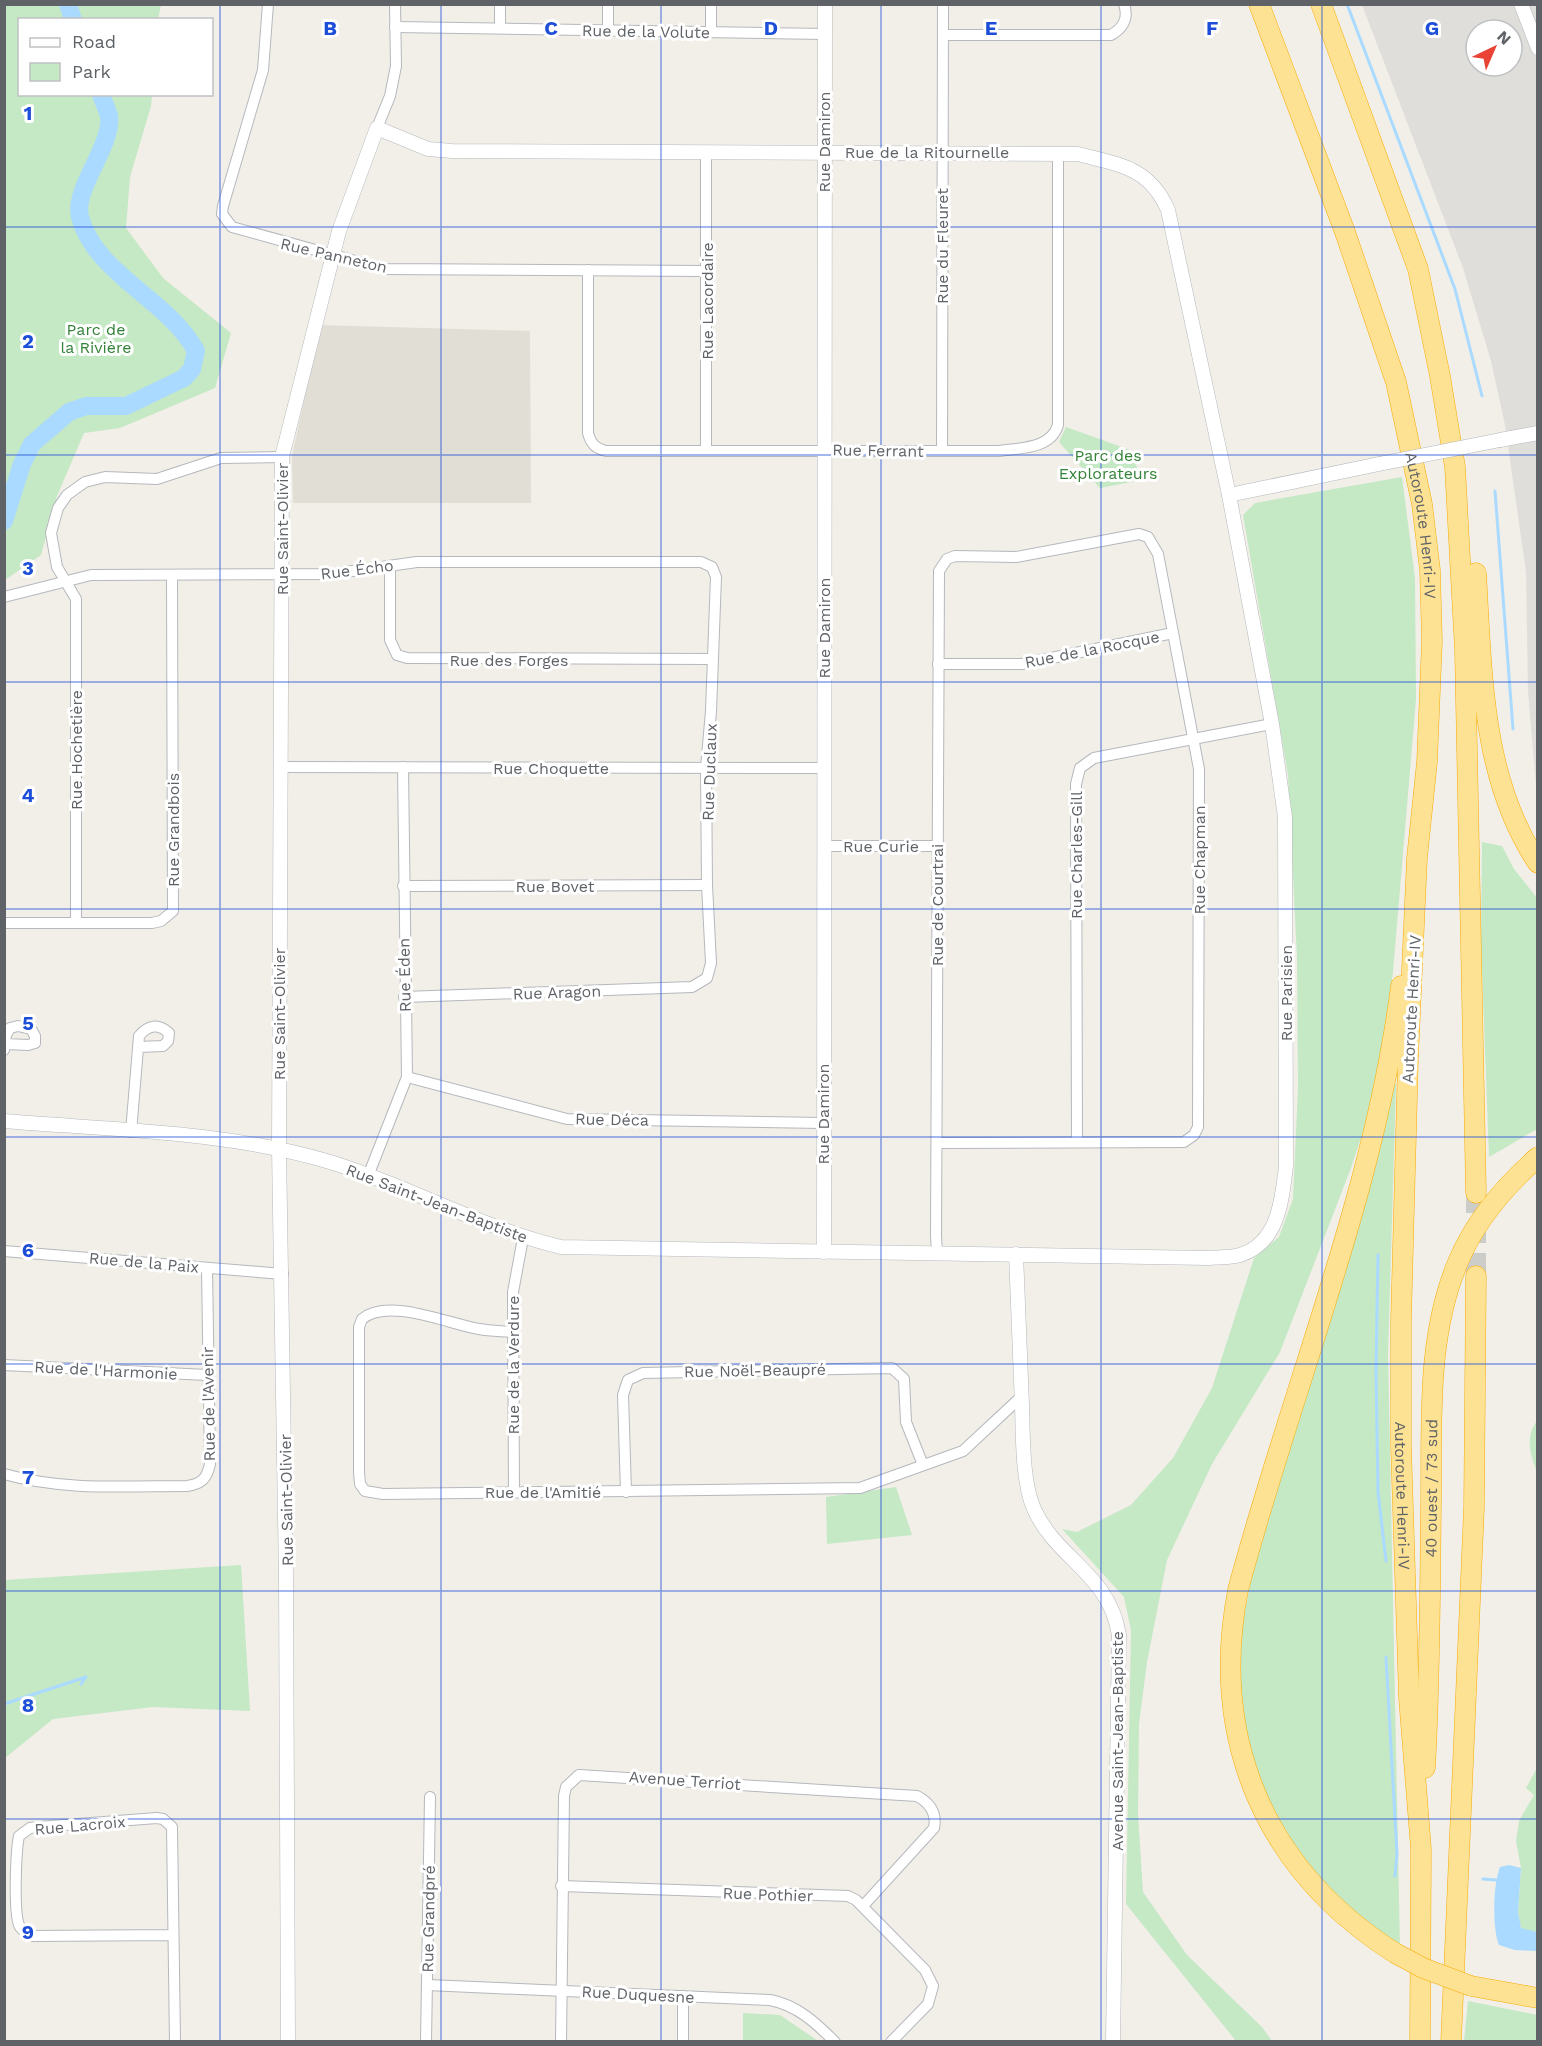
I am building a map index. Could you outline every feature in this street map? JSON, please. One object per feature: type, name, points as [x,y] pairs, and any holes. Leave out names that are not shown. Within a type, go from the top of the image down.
[{"type":"highway","name":"Autoroute Henri-IV","points":[[1258,4],[1378,323],[1399,392],[1422,504],[1430,570],[1432,641],[1427,762],[1418,858],[1403,1185],[1401,1446],[1409,1698],[1421,1849],[1420,2042]]},
{"type":"highway","name":"Autoroute Henri-IV","points":[[1321,4],[1418,269],[1444,395],[1459,510],[1465,651],[1476,1193]]},
{"type":"highway","points":[[1418,269],[1452,375],[1460,420],[1471,517],[1486,710],[1494,756],[1510,808],[1538,863]]},
{"type":"highway","points":[[1418,858],[1400,997],[1374,1125],[1347,1226],[1248,1549],[1238,1590],[1229,1646],[1231,1704],[1240,1749],[1256,1796],[1274,1833],[1310,1884],[1332,1906],[1362,1932],[1423,1968],[1471,1986],[1538,1998]]},
{"type":"highway","name":"40 ouest / 73 sud","points":[[1421,1849],[1429,1696],[1433,1371],[1438,1330],[1458,1261],[1471,1237],[1504,1190],[1538,1157]]},
{"type":"highway","points":[[1451,2042],[1474,1508],[1476,1276]]},
{"type":"street","name":"Rue Panneton","points":[[268,4],[262,69],[222,214],[232,227],[243,232],[384,269],[707,271]]},
{"type":"street","name":"Rue Saint-Olivier","points":[[288,2042],[283,1274],[279,1149],[282,457],[332,256],[353,190],[390,96],[396,66],[395,4]]},
{"type":"street","points":[[500,4],[500,28]]},
{"type":"street","points":[[608,4],[608,29]]},
{"type":"street","points":[[711,4],[711,32]]},
{"type":"street","name":"Rue Damiron","points":[[824,1252],[825,4]]},
{"type":"street","name":"Rue du Fleuret","points":[[942,451],[944,4]]},
{"type":"street","points":[[943,35],[1111,35],[1124,25],[1126,18],[1124,4]]},
{"type":"street","points":[[1521,4],[1538,48]]},
{"type":"street","name":"Rue de la Volute","points":[[395,27],[825,34]]},
{"type":"street","name":"Rue de la Ritournelle","points":[[377,128],[428,149],[452,151],[1058,153],[1078,154],[1134,170],[1148,179],[1160,193],[1168,210],[1230,495]]},
{"type":"street","name":"Rue Lacordaire","points":[[706,151],[706,451]]},
{"type":"street","name":"Rue Ferrant","points":[[588,270],[588,433],[591,442],[597,448],[606,451],[999,451],[1038,445],[1056,431],[1058,153]]},
{"type":"street","points":[[1230,495],[1538,433]]},
{"type":"street","name":"Rue Hochetière","points":[[76,922],[76,606],[74,592],[64,581],[57,567],[51,533],[58,508],[67,495],[85,482],[105,477],[157,478],[221,458],[282,457]]},
{"type":"street","name":"Rue Parisien","points":[[1016,1254],[1207,1258],[1240,1255],[1262,1240],[1274,1225],[1281,1207],[1286,1166],[1287,885],[1285,817],[1272,724],[1230,495]]},
{"type":"street","name":"Rue Chapman","points":[[938,1143],[1184,1142],[1194,1135],[1197,1127],[1200,784],[1158,554],[1148,537],[1139,534],[1022,556],[955,556],[947,559]]},
{"type":"street","name":"Rue de Courtrai","points":[[938,1253],[939,571],[947,559]]},
{"type":"street","name":"Rue Écho","points":[[4,597],[91,575],[331,574],[417,562],[472,561],[701,562],[712,567]]},
{"type":"street","name":"Rue des Forges","points":[[390,567],[390,640],[397,655],[406,658],[712,659]]},
{"type":"street","name":"Rue Duclaux","points":[[707,978],[711,963],[706,885],[706,768],[716,577],[712,567]]},
{"type":"street","name":"Rue Grandbois","points":[[4,923],[152,923],[161,921],[172,911],[172,576]]},
{"type":"street","name":"Rue de la Rocque","points":[[938,664],[1023,664],[1173,633]]},
{"type":"street","name":"Rue Charles-Gill","points":[[1077,1141],[1077,774],[1086,761],[1094,758],[1272,724]]},
{"type":"street","name":"Rue Choquette","points":[[279,767],[824,768]]},
{"type":"street","name":"Rue Éden","points":[[368,1176],[406,1077],[403,767]]},
{"type":"street","name":"Rue Curie","points":[[824,846],[937,846]]},
{"type":"street","name":"Rue Bovet","points":[[403,886],[706,885]]},
{"type":"street","name":"Rue Aragon","points":[[404,997],[692,987],[707,978]]},
{"type":"street","points":[[4,1050],[5,1044]]},
{"type":"street","points":[[131,1132],[138,1047]]},
{"type":"street","name":"Rue Déca","points":[[406,1077],[567,1119],[823,1123]]},
{"type":"street","name":"Rue Saint-Jean-Baptiste","points":[[4,1121],[131,1132],[279,1149],[368,1176],[523,1238],[561,1247],[1016,1254]]},
{"type":"street","name":"Rue de la Verdure","points":[[514,1492],[512,1332],[515,1269],[523,1238]]},
{"type":"street","name":"Rue de la Paix","points":[[4,1251],[283,1274]]},
{"type":"street","name":"Avenue Saint-Jean-Baptiste","points":[[1016,1254],[1029,1495],[1032,1506],[1049,1535],[1102,1589],[1115,1614],[1119,1635],[1113,2042]]},
{"type":"street","name":"Rue de l'Avenir","points":[[4,1474],[36,1483],[62,1486],[197,1485],[208,1474],[210,1464],[207,1268]]},
{"type":"street","name":"Rue de l'Amitié","points":[[512,1332],[480,1329],[412,1312],[376,1312],[362,1319],[359,1327],[358,1472],[360,1484],[365,1491],[373,1494],[860,1488],[963,1451],[1022,1396]]},
{"type":"street","name":"Rue de l'Harmonie","points":[[4,1365],[207,1376]]},
{"type":"street","name":"Rue Noël-Beaupré","points":[[626,1492],[623,1395],[628,1380],[643,1372],[892,1368],[904,1379],[906,1422],[923,1465]]},
{"type":"street","name":"Avenue Terriot","points":[[561,2042],[561,1886],[564,1796],[566,1787],[579,1775],[917,1796],[930,1805],[934,1814],[934,1828],[863,1906]]},
{"type":"street","name":"Rue Grandpré","points":[[426,2042],[430,1797]]},
{"type":"street","name":"Rue Lacroix","points":[[173,1935],[32,1935],[25,1933],[20,1927],[17,1912],[19,1836],[30,1828],[38,1827],[163,1819],[172,1827],[174,2042]]},
{"type":"street","name":"Rue Pothier","points":[[561,1886],[848,1896],[863,1906],[925,1970],[933,1986],[928,2004],[891,2042]]},
{"type":"street","name":"Rue Duquesne","points":[[427,1985],[783,2002],[815,2022],[835,2042]]},
{"type":"street","points":[[683,1996],[683,2042]]},
{"type":"shaded area","points":[[1362,5],[1537,5],[1537,798],[1528,691],[1526,572],[1505,425],[1491,361],[1463,268]]},
{"type":"shaded area","points":[[320,325],[530,331],[531,503],[293,503],[292,456]]},
{"type":"green space","name":"Parc de la Rivière","points":[[5,5],[161,5],[158,18],[18,18],[18,96],[152,96],[130,177],[126,228],[163,278],[231,333],[215,388],[120,428],[84,433],[57,496],[41,555],[5,580]]},
{"type":"green space","name":"Parc des Explorateurs","points":[[1066,427],[1130,450],[1142,480],[1100,488],[1059,442]]},
{"type":"green space","points":[[1402,477],[1415,578],[1416,699],[1393,972],[1379,1084],[1351,1168],[1280,1352],[1212,1464],[1167,1560],[1147,1662],[1139,1724],[1138,1815],[1143,1892],[1187,1955],[1262,2027],[1272,2041],[1236,2041],[1126,1904],[1131,1630],[1124,1597],[1062,1529],[1077,1532],[1131,1505],[1173,1458],[1212,1388],[1254,1258],[1279,1237],[1293,1199],[1298,1087],[1297,957],[1288,775],[1243,515],[1255,503]]},
{"type":"green space","points":[[1482,842],[1502,846],[1514,869],[1538,899],[1537,1129],[1489,1157],[1481,942]]},
{"type":"green space","points":[[1391,1083],[1396,1084],[1388,1354],[1400,1948],[1360,1920],[1339,1901],[1317,1877],[1281,1825],[1254,1766],[1246,1735],[1239,1671],[1246,1603],[1255,1563]]},
{"type":"green space","points":[[1537,1421],[1537,1472],[1532,1459],[1530,1439]]},
{"type":"green space","points":[[896,1487],[912,1535],[827,1544],[826,1497]]},
{"type":"green space","points":[[241,1565],[250,1711],[153,1707],[53,1719],[5,1758],[5,1580]]},
{"type":"green space","points":[[1537,1768],[1537,1932],[1521,1929],[1518,1912],[1521,1868],[1516,1841],[1519,1821],[1534,1795],[1526,1788]]},
{"type":"green space","points":[[1468,2001],[1537,2015],[1537,2041],[1464,2041]]},
{"type":"green space","points":[[743,2013],[780,2015],[818,2041],[743,2041]]},
{"type":"water","points":[[1509,1865],[1521,1868],[1518,1912],[1521,1928],[1537,1932],[1537,1951],[1515,1950],[1499,1945],[1494,1917],[1496,1884],[1500,1867]]},
{"type":"waterway","points":[[68,4],[72,18]]},
{"type":"waterway","points":[[1347,4],[1455,289],[1482,396]]},
{"type":"waterway","points":[[4,521],[22,464],[32,444],[69,412],[86,406],[126,406],[184,378],[192,369],[196,351],[184,333],[101,255],[88,237],[80,217],[79,206],[82,193],[109,128],[109,116],[102,96]]},
{"type":"waterway","points":[[1495,491],[1513,729]]},
{"type":"waterway","points":[[1378,1255],[1376,1371],[1378,1492],[1386,1561]]},
{"type":"waterway","points":[[1386,1657],[1397,1854],[1395,1876]]},
{"type":"waterway","points":[[4,1704],[86,1677],[81,1684]]},
{"type":"waterway","points":[[1483,1879],[1496,1880]]},
{"type":"tunnel","points":[[1476,1193],[1476,1276]]}]
